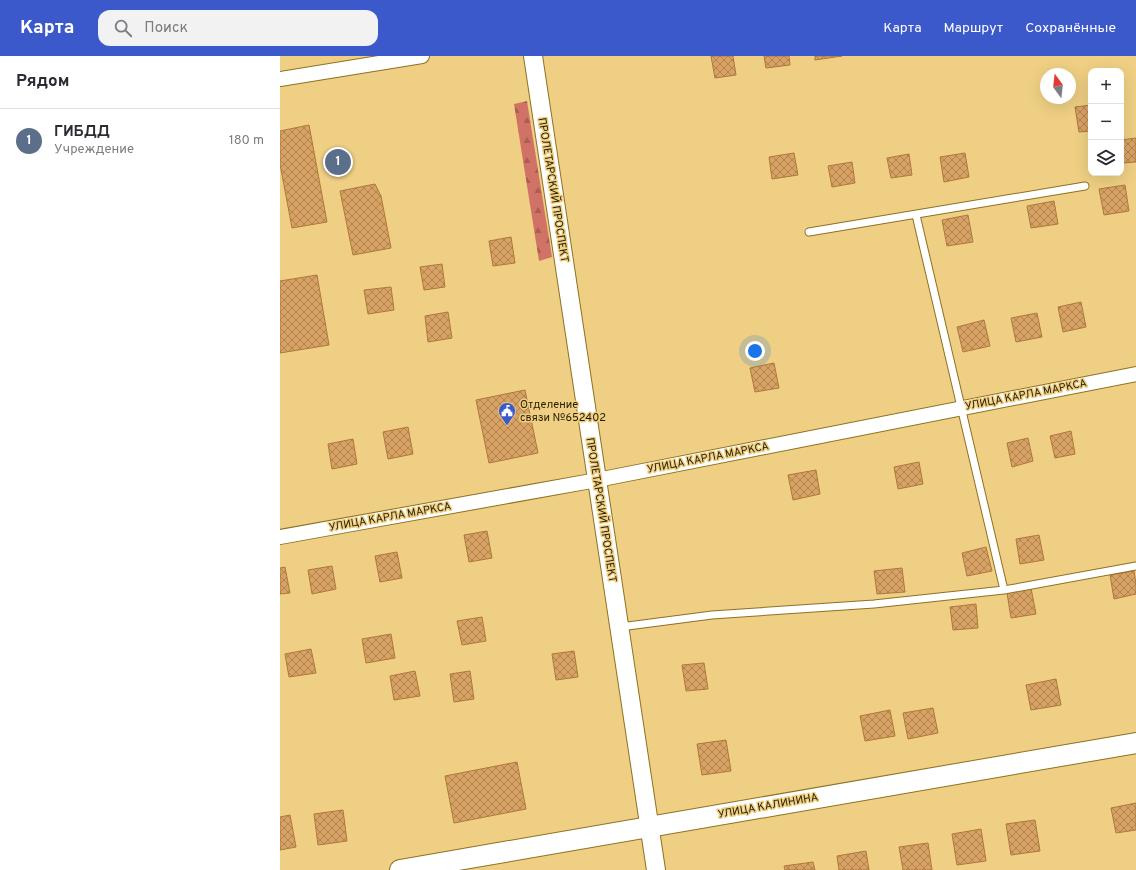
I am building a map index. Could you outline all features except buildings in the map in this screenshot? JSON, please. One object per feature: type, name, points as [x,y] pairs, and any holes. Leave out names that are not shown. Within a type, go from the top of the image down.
[{"type":"main road","name":"УЛИЦА КАЛИНИНА","points":[[400,870],[1136,743]]},
{"type":"street","points":[[280,79],[422,56]]},
{"type":"street","name":"ПРОЛЕТАРСКИЙ ПРОСПЕКТ","points":[[533,56],[656,870]]},
{"type":"street","name":"УЛИЦА КАРЛА МАРКСА","points":[[280,537],[597,480],[1136,374]]},
{"type":"lane","points":[[809,232],[1085,186]]},
{"type":"lane","points":[[916,215],[1004,590]]},
{"type":"lane","points":[[619,627],[712,615],[874,604],[1004,590],[1136,566]]},
{"type":"green space","points":[[527,101],[552,257],[539,261],[514,104]]},
{"type":"place","name":"ГИБДД","points":[[338,162]]},
{"type":"place","name":"Отделение связи №652402","points":[[507,426]]}]
